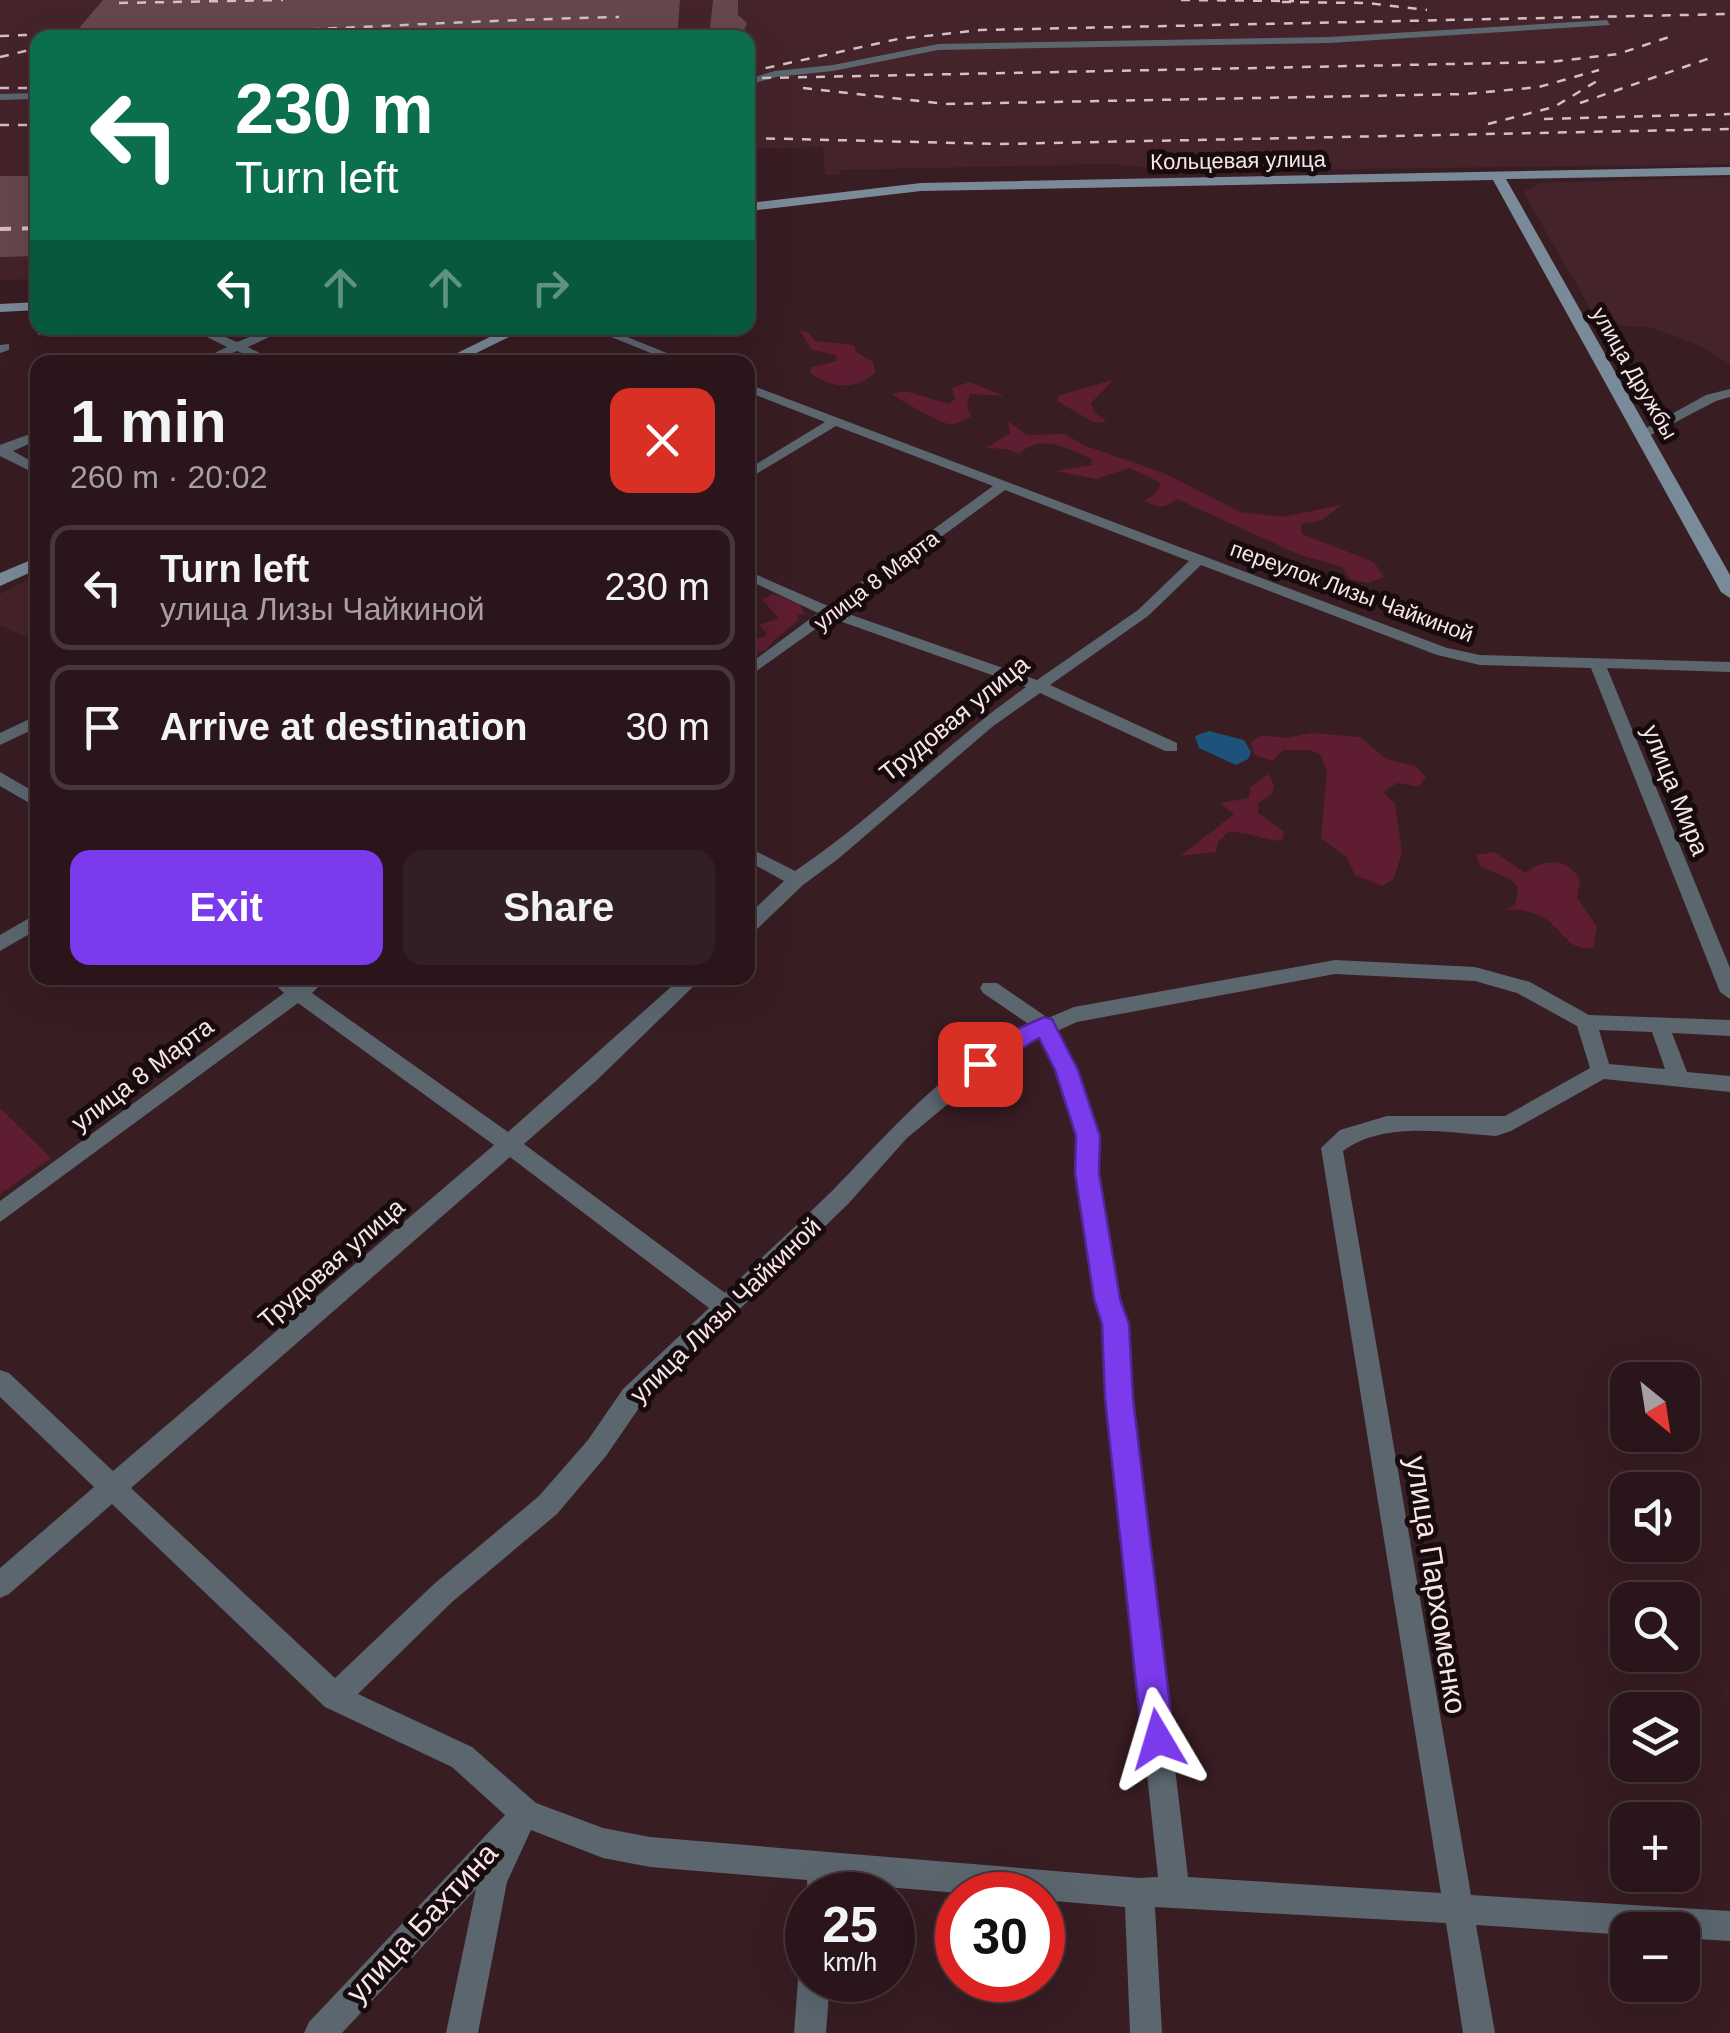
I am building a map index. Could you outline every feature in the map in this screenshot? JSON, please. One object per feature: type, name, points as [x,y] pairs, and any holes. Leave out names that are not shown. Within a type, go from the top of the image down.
[{"type":"street","points":[[755,80],[938,47],[1310,40],[1606,23]]},
{"type":"street","points":[[0,97],[30,96]]},
{"type":"street","name":"Кольцевая улица","points":[[755,207],[931,187],[1730,171]]},
{"type":"street","name":"улица Дружбы","points":[[1498,177],[1730,592]]},
{"type":"street","points":[[0,308],[30,306]]},
{"type":"street","points":[[212,335],[257,355]]},
{"type":"street","points":[[218,355],[265,335]]},
{"type":"street","points":[[462,355],[503,335]]},
{"type":"street","points":[[613,335],[665,355]]},
{"type":"street","name":"переулок Лизы Чайкиной","points":[[755,391],[1460,657],[1730,667]]},
{"type":"street","points":[[1644,433],[1711,398],[1730,393]]},
{"type":"street","points":[[755,471],[834,422]]},
{"type":"street","points":[[1,451],[30,438]]},
{"type":"street","points":[[1,451],[30,467]]},
{"type":"street","name":"улица 8 Марта","points":[[755,667],[833,614],[1003,485]]},
{"type":"street","name":"Трудовая улица","points":[[755,919],[796,880],[1004,710],[1143,613],[1199,559]]},
{"type":"street","points":[[0,580],[30,566]]},
{"type":"street","points":[[755,578],[833,614],[1036,686],[1170,748]]},
{"type":"street","name":"улица Мира","points":[[1598,663],[1730,992]]},
{"type":"street","points":[[978,665],[996,685],[1004,710]]},
{"type":"street","points":[[0,740],[30,724]]},
{"type":"street","points":[[0,778],[30,797]]},
{"type":"street","points":[[755,857],[796,880]]},
{"type":"street","points":[[0,944],[30,925]]},
{"type":"street","name":"улица Лизы Чайкиной","points":[[336,1697],[430,1605],[548,1504],[597,1448],[632,1397],[840,1198],[899,1132],[1006,1044],[1044,1025],[1111,1007],[1336,967],[1475,974],[1523,987],[1586,1022]]},
{"type":"street","points":[[286,985],[510,1144],[725,1306]]},
{"type":"street","name":"улица 8 Марта","points":[[0,1213],[308,985]]},
{"type":"street","name":"Трудовая улица","points":[[0,1585],[510,1144],[685,985]]},
{"type":"street","points":[[990,988],[1044,1025],[1066,1070],[1088,1136],[1087,1173],[1107,1299],[1116,1324],[1119,1398],[1175,1891]]},
{"type":"street","points":[[1730,1028],[1586,1022],[1601,1071],[1730,1084]]},
{"type":"street","points":[[1660,1026],[1679,1079]]},
{"type":"street","name":"улица Пархоменко","points":[[1478,2033],[1332,1148],[1345,1135],[1370,1125],[1510,1123],[1601,1071]]},
{"type":"street","points":[[0,1381],[336,1697],[462,1758],[526,1814],[603,1844],[785,1874]]},
{"type":"street","points":[[462,2033],[493,1879],[526,1814]]},
{"type":"street","name":"улица Бахтина","points":[[320,2033],[526,1814]]},
{"type":"street","points":[[915,1884],[1175,1891],[1730,1926]]},
{"type":"street","points":[[1139,1893],[1146,2033]]},
{"type":"street","points":[[810,2033],[812,2002]]},
{"type":"shaded area","points":[[0,0],[1730,0],[1730,164],[1199,171],[1108,164],[840,170],[840,175],[829,175],[825,174],[823,147],[755,149],[755,30],[30,30],[30,279],[0,280]]},
{"type":"shaded area","points":[[1730,177],[1730,364],[1694,343],[1648,327],[1600,325],[1523,192],[1540,183]]},
{"type":"shaded area","points":[[800,330],[815,341],[854,345],[856,352],[873,362],[875,373],[851,385],[818,378],[810,373],[812,367],[837,361],[836,355],[812,350]]},
{"type":"shaded area","points":[[1113,380],[1091,403],[1094,412],[1107,422],[1093,422],[1057,401],[1059,395]]},
{"type":"shaded area","points":[[969,382],[1005,396],[970,394],[967,406],[971,416],[955,424],[937,419],[892,394],[905,391],[949,404],[955,399],[952,388]]},
{"type":"shaded area","points":[[1008,421],[1027,435],[1064,434],[1086,446],[1164,473],[1240,512],[1282,517],[1341,505],[1323,520],[1301,524],[1302,534],[1374,562],[1384,577],[1368,583],[1350,579],[1342,567],[1300,555],[1177,499],[1165,506],[1144,501],[1155,494],[1161,483],[1130,468],[1096,479],[1054,471],[1092,465],[1091,459],[1064,447],[1036,444],[1019,454],[986,448],[1010,433]]},
{"type":"shaded area","points":[[30,579],[30,639],[0,625],[0,594]]},
{"type":"shaded area","points":[[773,594],[799,603],[805,614],[797,615],[799,619],[766,650],[755,654],[755,638],[767,634],[759,625],[779,618],[762,600]]},
{"type":"shaded area","points":[[1312,733],[1360,737],[1386,759],[1415,766],[1426,777],[1418,787],[1397,783],[1383,792],[1395,804],[1402,852],[1394,879],[1382,886],[1355,875],[1347,858],[1321,838],[1327,771],[1320,754],[1283,750],[1273,761],[1254,755],[1251,742],[1262,735],[1286,738]]},
{"type":"shaded area","points":[[1268,774],[1274,785],[1272,794],[1258,803],[1258,813],[1284,832],[1282,841],[1228,832],[1218,842],[1216,852],[1180,856],[1234,814],[1220,803],[1249,798],[1250,787]]},
{"type":"shaded area","points":[[1495,852],[1525,873],[1555,862],[1575,872],[1580,880],[1577,897],[1597,927],[1593,948],[1572,944],[1539,915],[1505,910],[1515,904],[1518,888],[1510,879],[1481,867],[1476,855]]},
{"type":"shaded area","points":[[0,1108],[51,1158],[0,1194]]},
{"type":"water","points":[[1209,731],[1244,740],[1251,752],[1248,759],[1236,765],[1199,748],[1195,736]]},
{"type":"building","points":[[103,0],[680,0],[678,30],[77,30]]},
{"type":"building","points":[[713,0],[738,0],[738,15],[747,23],[744,30],[710,30]]},
{"type":"building","points":[[0,176],[30,176],[30,256],[0,257]]},
{"type":"railway","points":[[119,3],[283,0]]},
{"type":"railway","points":[[1181,0],[1294,1]]},
{"type":"railway","points":[[1282,2],[1367,3],[1427,10]]},
{"type":"railway","points":[[755,70],[898,39],[980,30],[1730,14]]},
{"type":"railway","points":[[291,30],[619,17]]},
{"type":"railway","points":[[0,36],[30,35]]},
{"type":"railway","points":[[762,78],[1550,62],[1618,54],[1672,36]]},
{"type":"railway","points":[[0,57],[30,50]]},
{"type":"railway","points":[[1580,103],[1713,57]]},
{"type":"railway","points":[[803,88],[945,104],[1466,94],[1539,87],[1599,70]]},
{"type":"railway","points":[[1488,124],[1554,107],[1602,78]]},
{"type":"railway","points":[[0,88],[30,88]]},
{"type":"railway","points":[[1544,119],[1730,114]]},
{"type":"railway","points":[[0,125],[30,125]]},
{"type":"railway","points":[[755,138],[1001,144],[1730,129]]},
{"type":"railway","points":[[0,229],[30,228]]},
{"type":"route","points":[[980,1064],[1006,1044],[1044,1025],[1066,1070],[1088,1136],[1087,1173],[1107,1299],[1116,1324],[1119,1398],[1158,1739]]}]
